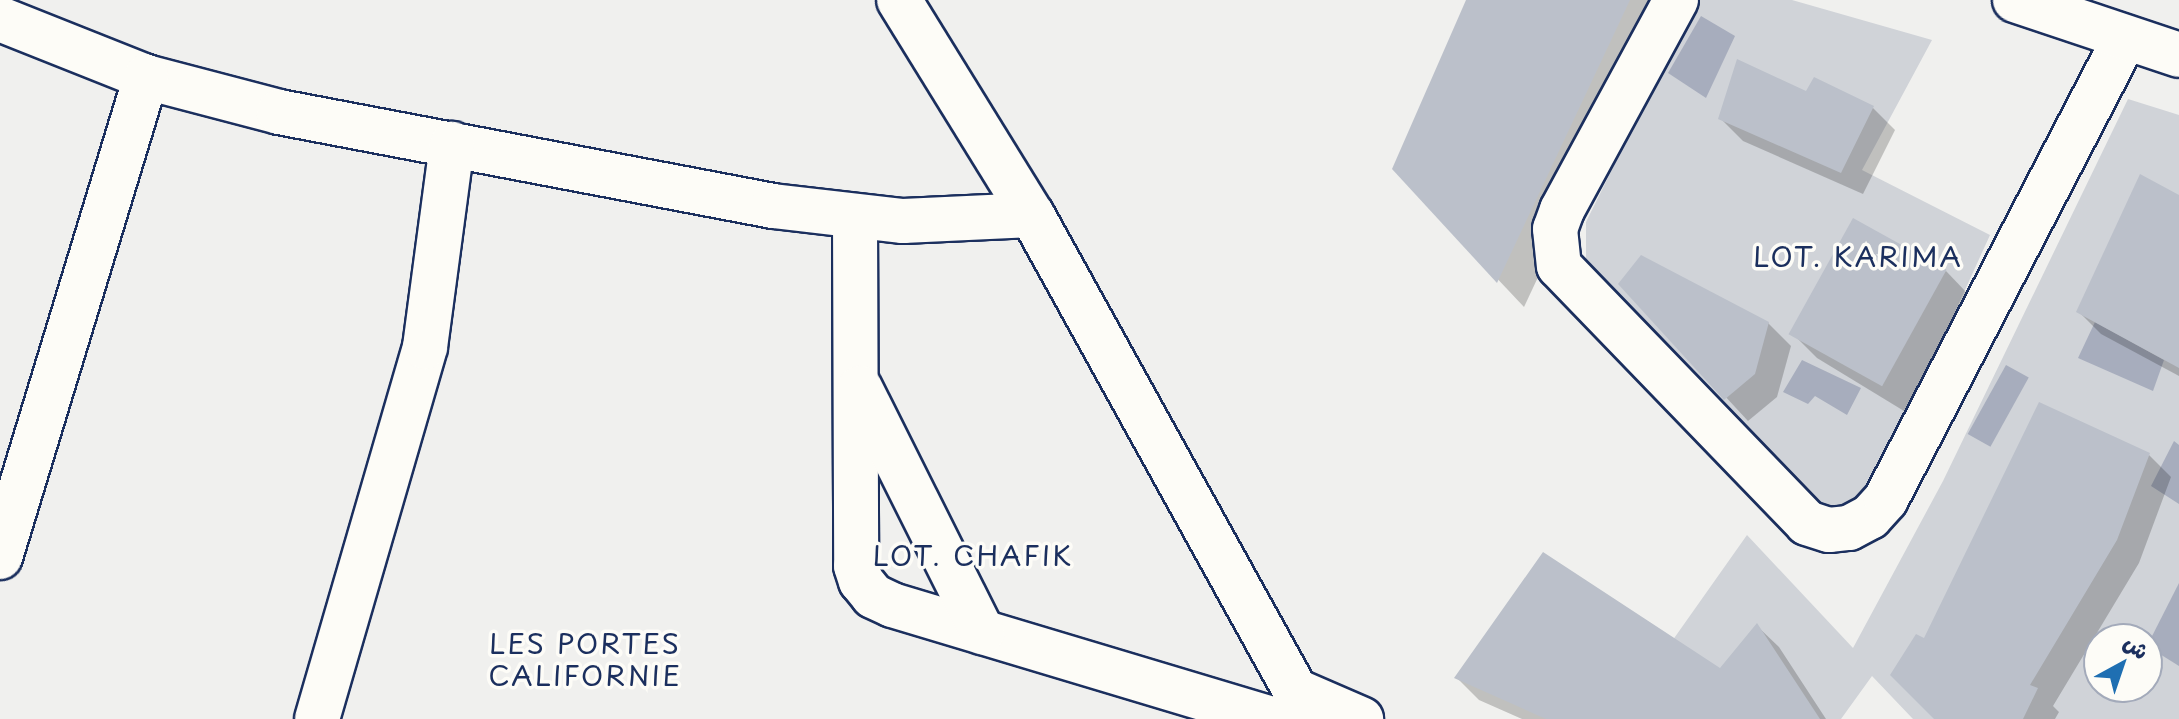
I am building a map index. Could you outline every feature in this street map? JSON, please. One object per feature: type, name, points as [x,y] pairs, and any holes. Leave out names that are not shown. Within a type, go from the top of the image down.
[{"type":"street","points":[[899,0],[1032,215],[1293,710]]},
{"type":"street","points":[[1676,0],[1562,210],[1555,229],[1559,266],[1807,523],[1829,530],[1849,528],[1870,517],[1886,499],[2125,38]]},
{"type":"street","points":[[2015,0],[2179,55]]},
{"type":"street","points":[[0,19],[146,77],[279,112],[855,218],[1032,215]]},
{"type":"street","points":[[0,557],[146,77]]},
{"type":"street","points":[[317,719],[425,347],[452,144]]},
{"type":"street","points":[[855,218],[856,566],[861,581],[873,596],[892,605],[982,632],[1293,710],[1361,719]]},
{"type":"street","points":[[855,379],[982,632]]},
{"type":"shaded area","points":[[1696,0],[1792,0],[1932,40],[1862,170],[1990,235],[1873,492],[1851,514],[1825,514],[1586,264],[1586,222]]},
{"type":"shaded area","points":[[2128,99],[2179,115],[2179,719],[1913,719],[1872,676],[1841,719],[1617,719],[1747,535],[1853,648],[1943,481]]},
{"type":"water","points":[[1701,16],[1735,36],[1706,98],[1668,73]]},
{"type":"water","points":[[2095,322],[2164,360],[2153,391],[2078,358]]},
{"type":"water","points":[[1802,360],[1861,388],[1847,415],[1815,396],[1808,404],[1783,392]]},
{"type":"water","points":[[2006,365],[2029,378],[1990,447],[1968,434]]},
{"type":"water","points":[[2174,441],[2179,445],[2179,504],[2151,486]]},
{"type":"water","points":[[2179,583],[2179,666],[2163,656],[2163,623],[2159,623]]},
{"type":"building","points":[[1466,0],[1630,0],[1497,283],[1392,169]]},
{"type":"building","points":[[1737,59],[1806,91],[1814,77],[1874,106],[1841,173],[1718,119]]},
{"type":"building","points":[[2140,174],[2179,195],[2179,368],[2076,312]]},
{"type":"building","points":[[1853,218],[1947,270],[1882,386],[1789,334]]},
{"type":"building","points":[[1641,255],[1769,322],[1755,374],[1724,400],[1618,284]]},
{"type":"building","points":[[2039,402],[2150,453],[2117,540],[2030,685],[2038,688],[2023,719],[1934,719],[1890,675],[1916,634],[1924,638]]},
{"type":"building","points":[[1543,552],[1720,668],[1757,623],[1820,719],[1546,719],[1454,678]]},
{"type":"district","name":"LOT. KARIMA","points":[[1858,256]]},
{"type":"district","name":"LOT. CHAFIK","points":[[973,555]]},
{"type":"district","name":"LES PORTES CALIFORNIE","points":[[585,659]]}]
